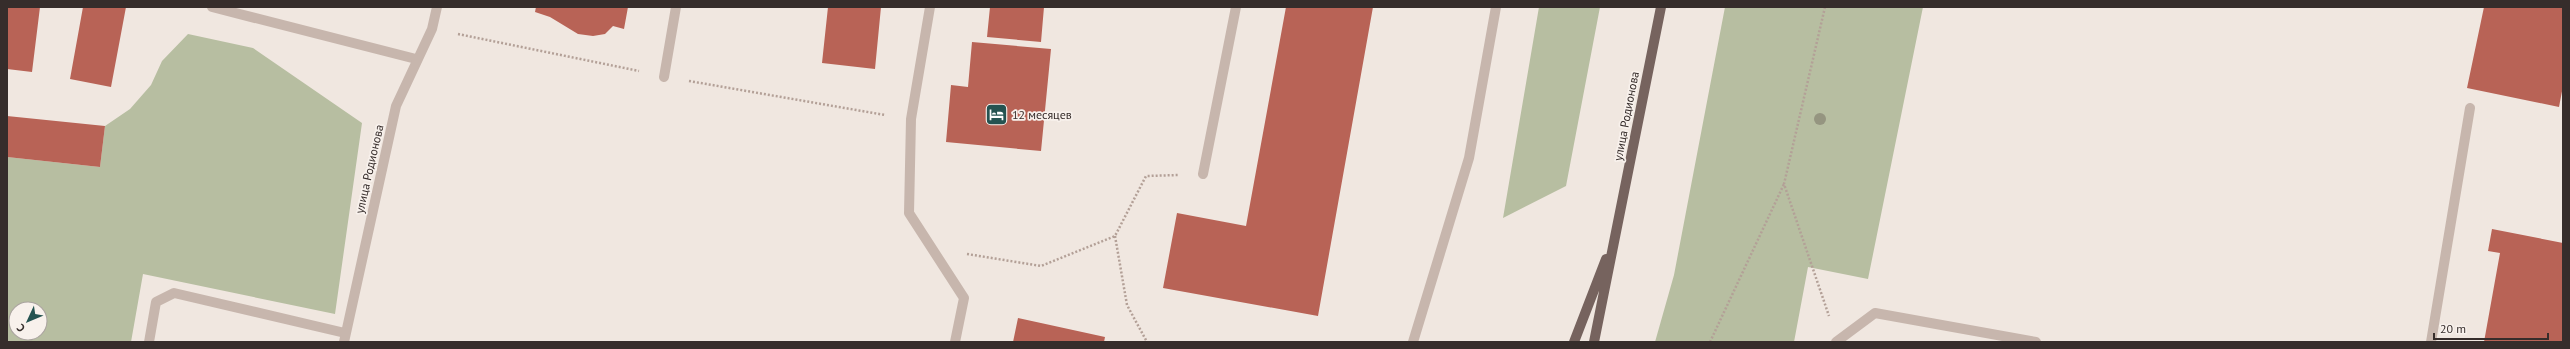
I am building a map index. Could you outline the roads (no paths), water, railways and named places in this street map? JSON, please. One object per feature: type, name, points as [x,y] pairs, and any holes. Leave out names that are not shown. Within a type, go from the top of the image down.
[{"type":"main road","name":"улица Родионова","points":[[1594,342],[1661,7]]},
{"type":"main road","name":"улица Родионова","points":[[1574,342],[1617,230]]},
{"type":"street","points":[[212,7],[416,60]]},
{"type":"street","name":"улица Родионова","points":[[344,338],[396,106],[416,60],[432,29],[437,7]]},
{"type":"street","points":[[664,76],[676,7]]},
{"type":"street","points":[[930,7],[911,119],[909,213],[964,298],[955,342]]},
{"type":"street","points":[[1203,174],[1236,7]]},
{"type":"street","points":[[1413,342],[1468,158],[1496,7]]},
{"type":"street","points":[[2431,342],[2470,108]]},
{"type":"street","points":[[149,342],[156,302],[174,293],[344,338]]},
{"type":"street","points":[[1836,341],[1875,313],[2036,342]]},
{"type":"place","name":"12 месяцев","points":[[996,114]]}]
